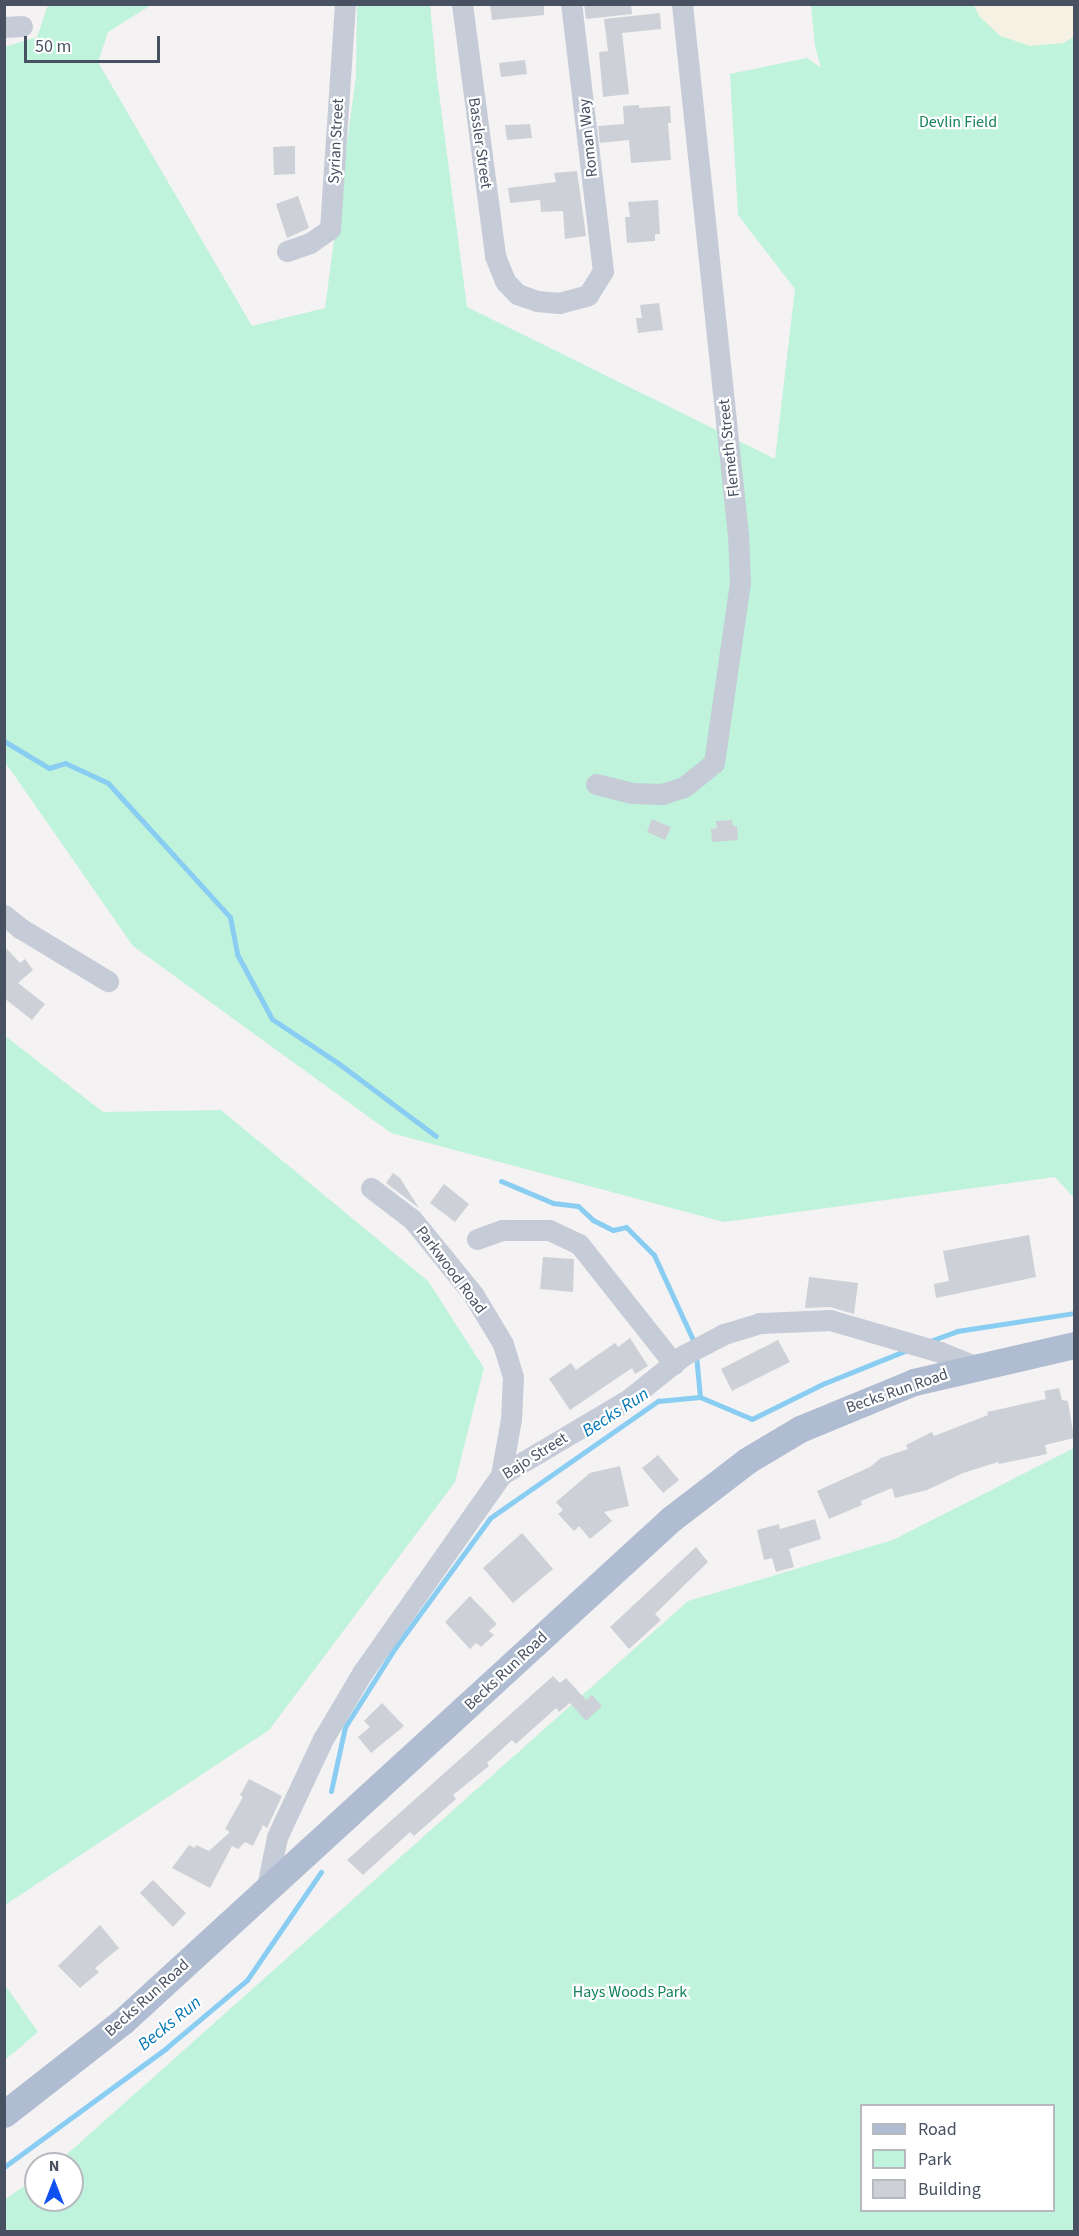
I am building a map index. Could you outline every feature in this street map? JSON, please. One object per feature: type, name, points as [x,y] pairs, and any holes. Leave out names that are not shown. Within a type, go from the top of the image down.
[{"type":"main road","name":"Becks Run Road","points":[[4,2114],[123,2022],[671,1519],[748,1460],[800,1429],[914,1382],[974,1366],[1074,1345]]},
{"type":"street","name":"Syrian Street","points":[[287,251],[310,243],[330,229],[345,4]]},
{"type":"street","name":"Bassler Street","points":[[462,4],[495,256],[505,280],[517,294],[537,301],[559,303],[588,296],[603,272]]},
{"type":"street","name":"Roman Way","points":[[572,4],[603,272]]},
{"type":"street","name":"Flemeth Street","points":[[596,784],[632,793],[662,795],[684,787],[714,763],[740,582],[738,535],[682,4]]},
{"type":"street","points":[[4,915],[20,928],[108,981]]},
{"type":"street","name":"Parkwood Road","points":[[371,1188],[412,1219],[473,1294],[503,1344],[513,1377],[511,1419],[501,1475]]},
{"type":"street","points":[[477,1239],[502,1230],[549,1230],[579,1244],[679,1359]]},
{"type":"street","name":"Bajo Street","points":[[266,1892],[277,1837],[323,1740],[362,1673],[501,1475],[629,1400],[679,1359],[706,1342],[759,1323],[830,1320],[940,1352],[974,1366]]},
{"type":"green space","name":"Devlin Field","points":[[48,5],[151,5],[108,32],[98,62],[252,326],[325,308],[356,76],[357,5],[430,5],[437,78],[467,307],[775,459],[795,289],[738,215],[730,74],[807,58],[821,68],[815,46],[811,5],[1074,5],[1074,1198],[1055,1177],[724,1222],[391,1133],[133,946],[5,762],[5,47],[37,37]]},
{"type":"green space","points":[[4,1035],[103,1112],[221,1110],[428,1281],[484,1368],[455,1482],[269,1730],[5,1905]]},
{"type":"green space","name":"Hays Woods Park","points":[[1074,1448],[1074,2231],[5,2232],[4,2200],[24,2186],[24,2212],[84,2212],[84,2152],[69,2152],[688,1601],[893,1540]]},
{"type":"green space","points":[[5,1985],[38,2032],[4,2060]]},
{"type":"sand","points":[[974,5],[1074,5],[1074,37],[1063,43],[1031,46],[1000,36],[979,16]]},
{"type":"building","points":[[490,4],[544,4],[544,15],[492,20]]},
{"type":"building","points":[[584,4],[631,4],[632,14],[586,19]]},
{"type":"building","points":[[660,13],[661,29],[622,33],[629,94],[603,97],[599,52],[608,51],[604,19]]},
{"type":"building","points":[[525,60],[527,74],[501,77],[499,63]]},
{"type":"building","points":[[639,105],[639,108],[670,106],[671,123],[668,123],[671,160],[631,163],[629,140],[600,143],[598,126],[624,124],[623,106]]},
{"type":"building","points":[[530,124],[532,138],[507,140],[505,125]]},
{"type":"building","points":[[295,146],[295,174],[274,175],[273,147]]},
{"type":"building","points":[[577,171],[586,236],[565,239],[563,211],[541,212],[540,200],[510,203],[508,188],[556,182],[554,173]]},
{"type":"building","points":[[298,196],[309,228],[287,238],[276,204]]},
{"type":"building","points":[[658,200],[660,234],[655,234],[655,241],[627,243],[625,217],[630,217],[628,202]]},
{"type":"building","points":[[659,303],[663,330],[638,333],[636,318],[642,318],[640,305]]},
{"type":"building","points":[[652,819],[671,827],[665,840],[647,832]]},
{"type":"building","points":[[732,820],[733,826],[737,826],[738,840],[712,842],[711,829],[717,828],[716,821]]},
{"type":"building","points":[[4,946],[20,963],[25,959],[33,970],[18,983],[45,1004],[32,1020],[4,998]]},
{"type":"building","points":[[393,1173],[400,1178],[419,1208],[386,1183]]},
{"type":"building","points":[[444,1184],[469,1204],[455,1222],[430,1203]]},
{"type":"building","points":[[1029,1235],[1036,1277],[936,1298],[934,1284],[949,1281],[943,1251]]},
{"type":"building","points":[[543,1257],[574,1259],[573,1292],[540,1289]]},
{"type":"building","points":[[809,1277],[858,1283],[854,1314],[830,1307],[805,1308]]},
{"type":"building","points":[[630,1338],[648,1366],[635,1374],[632,1368],[570,1410],[549,1379],[571,1363],[576,1370],[615,1343],[618,1347]]},
{"type":"building","points":[[778,1340],[790,1362],[732,1391],[721,1369]]},
{"type":"building","points":[[1059,1388],[1062,1400],[1068,1401],[1074,1438],[1045,1445],[1047,1454],[999,1464],[998,1462],[963,1473],[927,1490],[895,1498],[892,1488],[861,1501],[862,1505],[829,1519],[817,1491],[870,1467],[881,1458],[908,1449],[906,1445],[932,1432],[934,1436],[988,1415],[987,1412],[1046,1399],[1044,1391]]},
{"type":"building","points":[[658,1455],[679,1480],[663,1493],[642,1468]]},
{"type":"building","points":[[620,1466],[629,1506],[604,1512],[612,1521],[590,1539],[579,1526],[574,1531],[558,1514],[563,1510],[556,1502],[590,1473]]},
{"type":"building","points":[[815,1519],[821,1539],[789,1549],[794,1567],[776,1572],[772,1558],[764,1560],[757,1530],[779,1524],[780,1529]]},
{"type":"building","points":[[522,1533],[553,1569],[513,1603],[483,1568]]},
{"type":"building","points":[[696,1547],[708,1562],[655,1614],[661,1620],[629,1649],[610,1627]]},
{"type":"building","points":[[470,1596],[497,1624],[489,1631],[494,1635],[481,1647],[476,1643],[470,1649],[445,1622]]},
{"type":"building","points":[[553,1676],[560,1683],[566,1678],[586,1700],[592,1695],[602,1706],[586,1721],[570,1703],[559,1712],[556,1708],[516,1744],[512,1740],[487,1763],[489,1766],[453,1795],[456,1799],[414,1836],[410,1832],[363,1875],[347,1860]]},
{"type":"building","points":[[382,1703],[404,1726],[371,1753],[358,1737],[370,1727],[364,1721]]},
{"type":"building","points":[[249,1779],[282,1796],[267,1828],[263,1825],[253,1846],[245,1842],[238,1849],[232,1846],[210,1888],[172,1868],[189,1845],[195,1848],[196,1845],[209,1851],[230,1832],[225,1829],[243,1797],[240,1795]]},
{"type":"building","points":[[153,1880],[186,1913],[173,1927],[140,1893]]},
{"type":"building","points":[[100,1925],[119,1948],[95,1968],[99,1972],[80,1988],[58,1966]]},
{"type":"waterway","points":[[4,741],[49,768],[65,763],[108,783],[230,917],[237,954],[272,1019],[338,1063],[436,1136]]},
{"type":"waterway","points":[[501,1181],[553,1203],[578,1206],[593,1220],[613,1230],[626,1227],[654,1255],[694,1342]]},
{"type":"waterway","name":"Becks Run","points":[[930,1341],[957,1331],[1074,1313]]},
{"type":"waterway","name":"Becks Run","points":[[331,1791],[345,1727],[395,1648],[490,1518],[658,1401],[700,1397],[752,1419],[825,1383],[907,1350]]},
{"type":"waterway","points":[[696,1355],[700,1397]]},
{"type":"waterway","name":"Becks Run","points":[[4,2167],[165,2049],[247,1980],[321,1872]]}]
